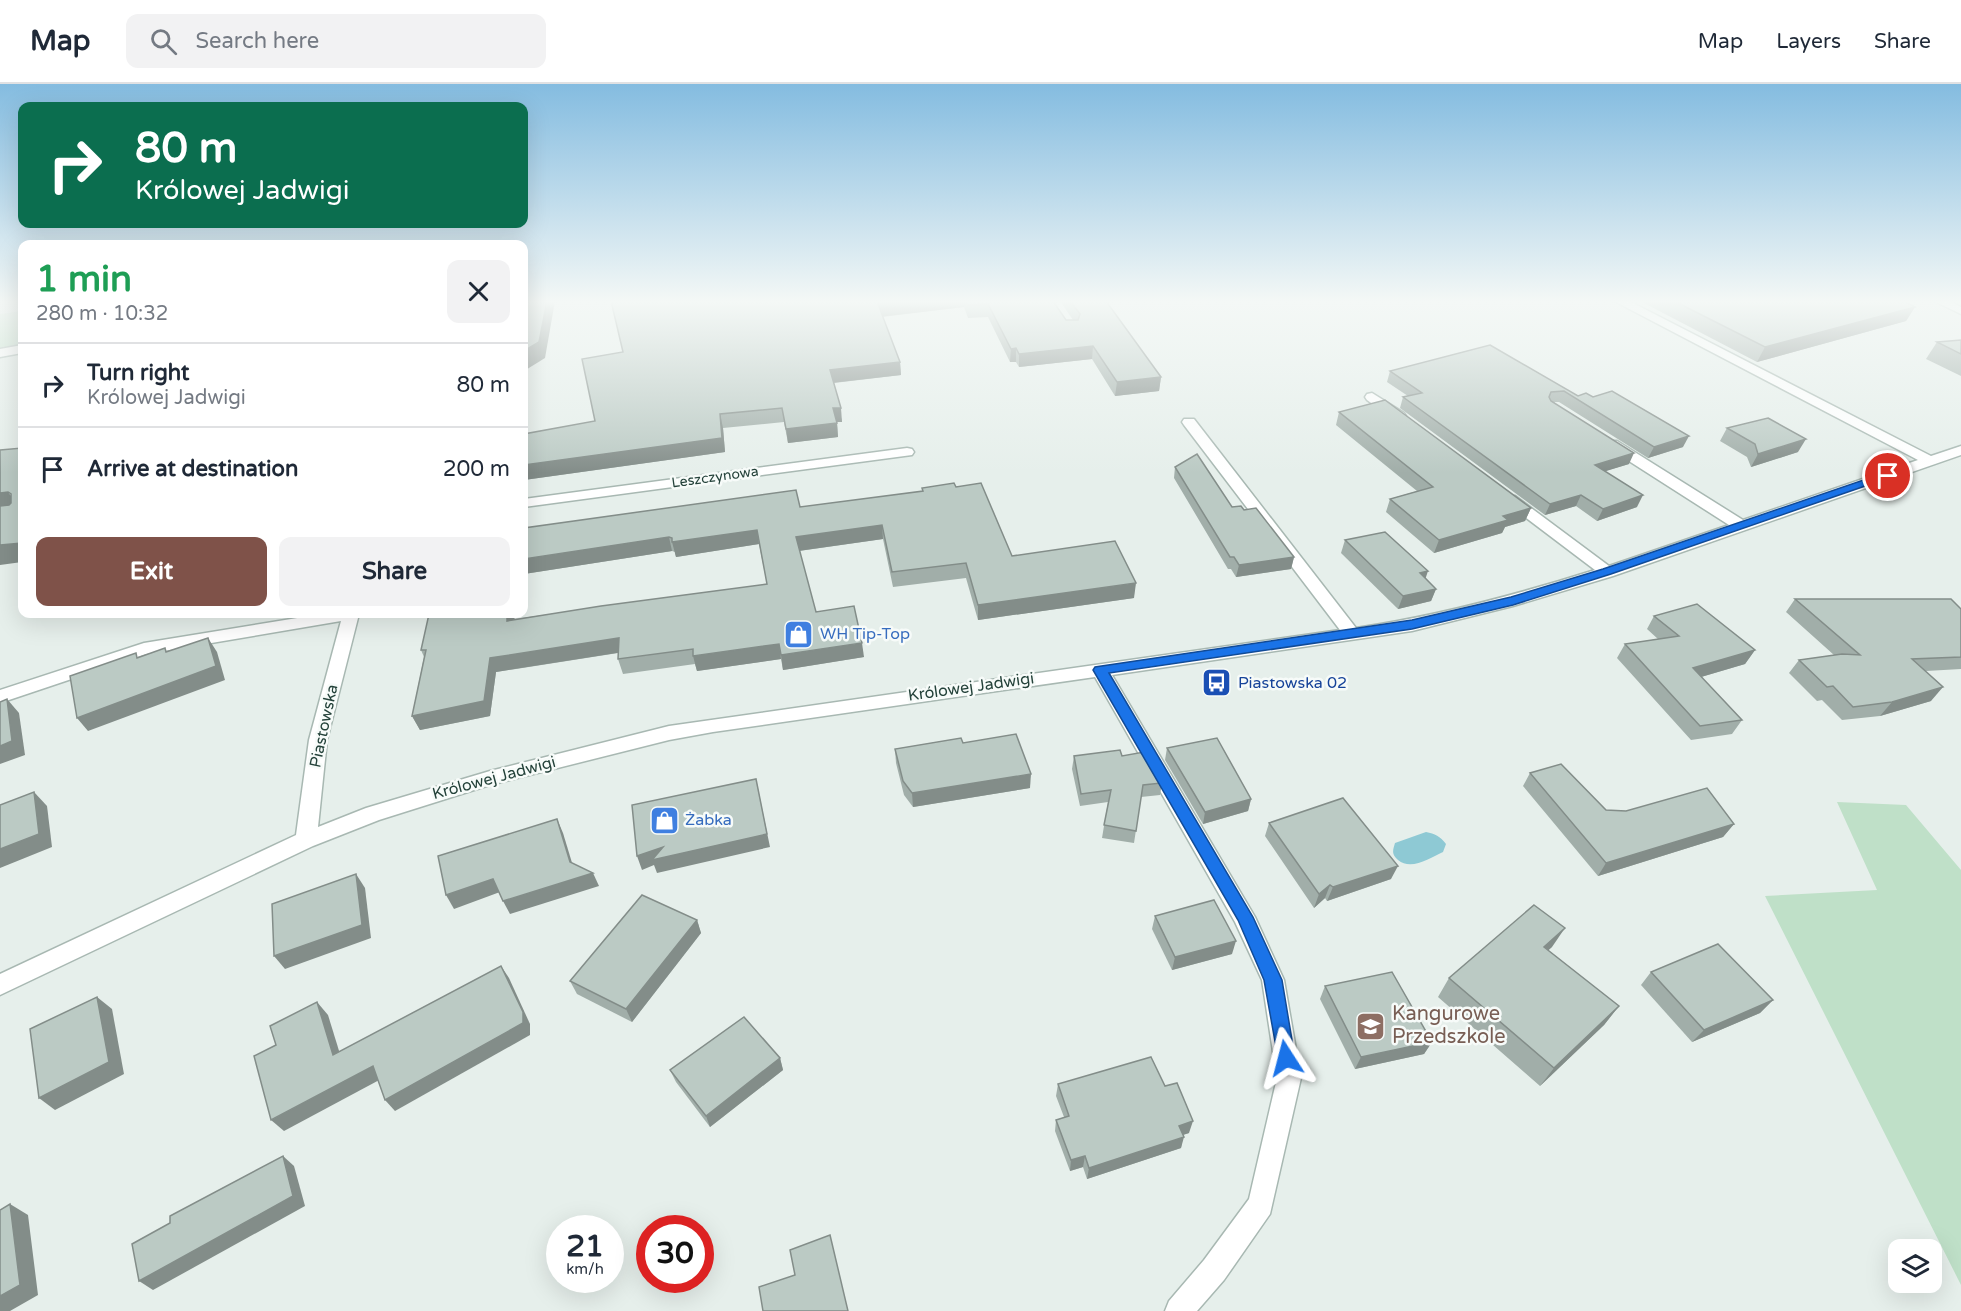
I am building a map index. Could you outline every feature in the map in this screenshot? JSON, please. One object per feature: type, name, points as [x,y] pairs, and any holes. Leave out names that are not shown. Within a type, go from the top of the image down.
[{"type":"street","points":[[1731,358],[1931,461]]},
{"type":"street","points":[[1372,397],[1410,425]]},
{"type":"street","points":[[1189,422],[1352,634]]},
{"type":"street","points":[[1602,438],[1740,525]]},
{"type":"street","name":"Królowej Jadwigi","points":[[0,985],[306,840],[435,793],[669,733],[885,699],[1412,624],[1513,601],[1607,572],[1961,450]]},
{"type":"street","name":"Leszczynowa","points":[[528,502],[907,452]]},
{"type":"street","points":[[1495,488],[1607,572]]},
{"type":"street","points":[[0,697],[144,649],[327,618]]},
{"type":"street","name":"Piastowska","points":[[306,840],[318,740],[350,618]]},
{"type":"street","points":[[1100,670],[1244,917],[1273,980],[1289,1078],[1261,1205],[1215,1270],[1179,1311]]},
{"type":"green space","points":[[1837,802],[1906,805],[1961,870],[1961,1285],[1942,1247],[1942,1239],[1938,1239],[1765,896],[1877,890]]},
{"type":"water","points":[[1426,832],[1444,841],[1446,844],[1443,852],[1415,864],[1403,863],[1394,856],[1395,843]]},
{"type":"building","points":[[899,358],[900,362],[830,370],[841,408],[833,408],[837,423],[786,429],[782,408],[720,414],[722,438],[528,464],[528,433],[595,421],[582,359]]},
{"type":"building","points":[[1101,358],[1147,358],[1161,377],[1117,382]]},
{"type":"building","points":[[1439,358],[1513,358],[1578,396],[1586,393],[1593,397],[1612,391],[1689,436],[1654,447],[1564,391],[1551,392],[1549,397],[1551,401],[1634,453],[1595,465],[1643,495],[1603,509],[1581,495],[1550,504],[1403,397],[1422,393],[1390,371]]},
{"type":"building","points":[[1385,400],[1531,508],[1503,516],[1508,520],[1439,540],[1390,499],[1433,487],[1339,412]]},
{"type":"building","points":[[1768,418],[1806,439],[1758,454],[1755,444],[1727,428]]},
{"type":"building","points":[[18,448],[18,543],[0,545],[0,506],[11,503],[11,494],[0,493],[0,450]]},
{"type":"building","points":[[1197,454],[1232,507],[1241,506],[1244,510],[1256,508],[1294,557],[1239,565],[1234,557],[1230,557],[1175,467]]},
{"type":"building","points":[[954,483],[956,487],[981,483],[1012,556],[1115,541],[1136,583],[978,605],[966,563],[892,572],[882,525],[796,537],[816,612],[854,606],[862,643],[781,655],[779,644],[693,656],[693,649],[618,659],[619,638],[490,658],[484,701],[412,716],[426,650],[421,650],[428,618],[507,618],[507,621],[767,584],[757,530],[672,542],[672,538],[669,537],[528,558],[528,527],[796,490],[800,507],[923,491],[922,488]]},
{"type":"building","points":[[1385,532],[1428,571],[1420,573],[1436,589],[1403,596],[1345,540]]},
{"type":"building","points":[[1795,599],[1951,599],[1961,609],[1961,657],[1912,659],[1943,687],[1892,702],[1853,707],[1833,686],[1827,687],[1799,660],[1842,654],[1860,655]]},
{"type":"building","points":[[1697,604],[1755,650],[1693,668],[1742,720],[1700,726],[1625,644],[1679,636],[1654,616]]},
{"type":"building","points":[[208,638],[216,666],[77,718],[70,676],[136,653],[137,658],[165,648],[166,652]]},
{"type":"building","points":[[7,699],[12,741],[0,746],[0,702]]},
{"type":"building","points":[[1016,734],[1031,774],[912,793],[903,781],[895,749],[961,738],[963,743]]},
{"type":"building","points":[[1217,738],[1251,799],[1205,812],[1167,748]]},
{"type":"building","points":[[1120,750],[1122,756],[1144,752],[1162,783],[1143,785],[1136,831],[1104,825],[1111,790],[1081,794],[1074,756]]},
{"type":"building","points":[[1561,764],[1606,810],[1626,811],[1707,788],[1734,824],[1606,863],[1530,773]]},
{"type":"building","points":[[756,779],[767,834],[652,860],[663,847],[637,856],[632,805]]},
{"type":"building","points":[[34,792],[39,834],[0,849],[0,805]]},
{"type":"building","points":[[1343,798],[1398,866],[1333,887],[1330,885],[1319,894],[1269,823]]},
{"type":"building","points":[[557,819],[570,862],[593,873],[503,901],[493,879],[446,895],[438,856]]},
{"type":"building","points":[[356,874],[362,925],[274,956],[272,904]]},
{"type":"building","points":[[642,895],[697,920],[626,1009],[570,981]]},
{"type":"building","points":[[1214,900],[1236,941],[1175,957],[1155,916]]},
{"type":"building","points":[[1534,905],[1565,928],[1544,947],[1619,1006],[1554,1068],[1449,978]]},
{"type":"building","points":[[1718,944],[1773,1000],[1704,1030],[1651,972]]},
{"type":"building","points":[[501,966],[523,1012],[523,1023],[385,1100],[373,1066],[271,1120],[254,1056],[276,1045],[270,1026],[317,1002],[333,1055]]},
{"type":"building","name":"Kangurowe Przedszkole","points":[[1392,972],[1432,1042],[1361,1057],[1325,986]]},
{"type":"building","points":[[97,997],[109,1062],[39,1098],[30,1029]]},
{"type":"building","points":[[744,1017],[780,1058],[706,1116],[670,1070]]},
{"type":"building","points":[[1151,1057],[1165,1086],[1177,1083],[1193,1121],[1179,1126],[1184,1137],[1089,1168],[1085,1156],[1071,1160],[1056,1120],[1069,1116],[1058,1084]]},
{"type":"building","points":[[283,1156],[293,1196],[139,1281],[132,1244],[170,1223],[170,1216]]},
{"type":"building","points":[[10,1204],[20,1285],[0,1296],[0,1210]]},
{"type":"building","points":[[830,1235],[848,1311],[763,1311],[759,1287],[795,1275],[790,1250]]},
{"type":"place","name":"WH Tip-Top","points":[[799,634]]},
{"type":"place","name":"Piastowska 02","points":[[1217,683]]},
{"type":"place","name":"Żabka","points":[[664,820]]},
{"type":"place","name":"Kangurowe Przedszkole","points":[[1371,1026]]},
{"type":"route","points":[[1286,1058],[1273,980],[1244,917],[1100,670],[1412,624],[1513,601],[1607,572],[1888,476]]}]
